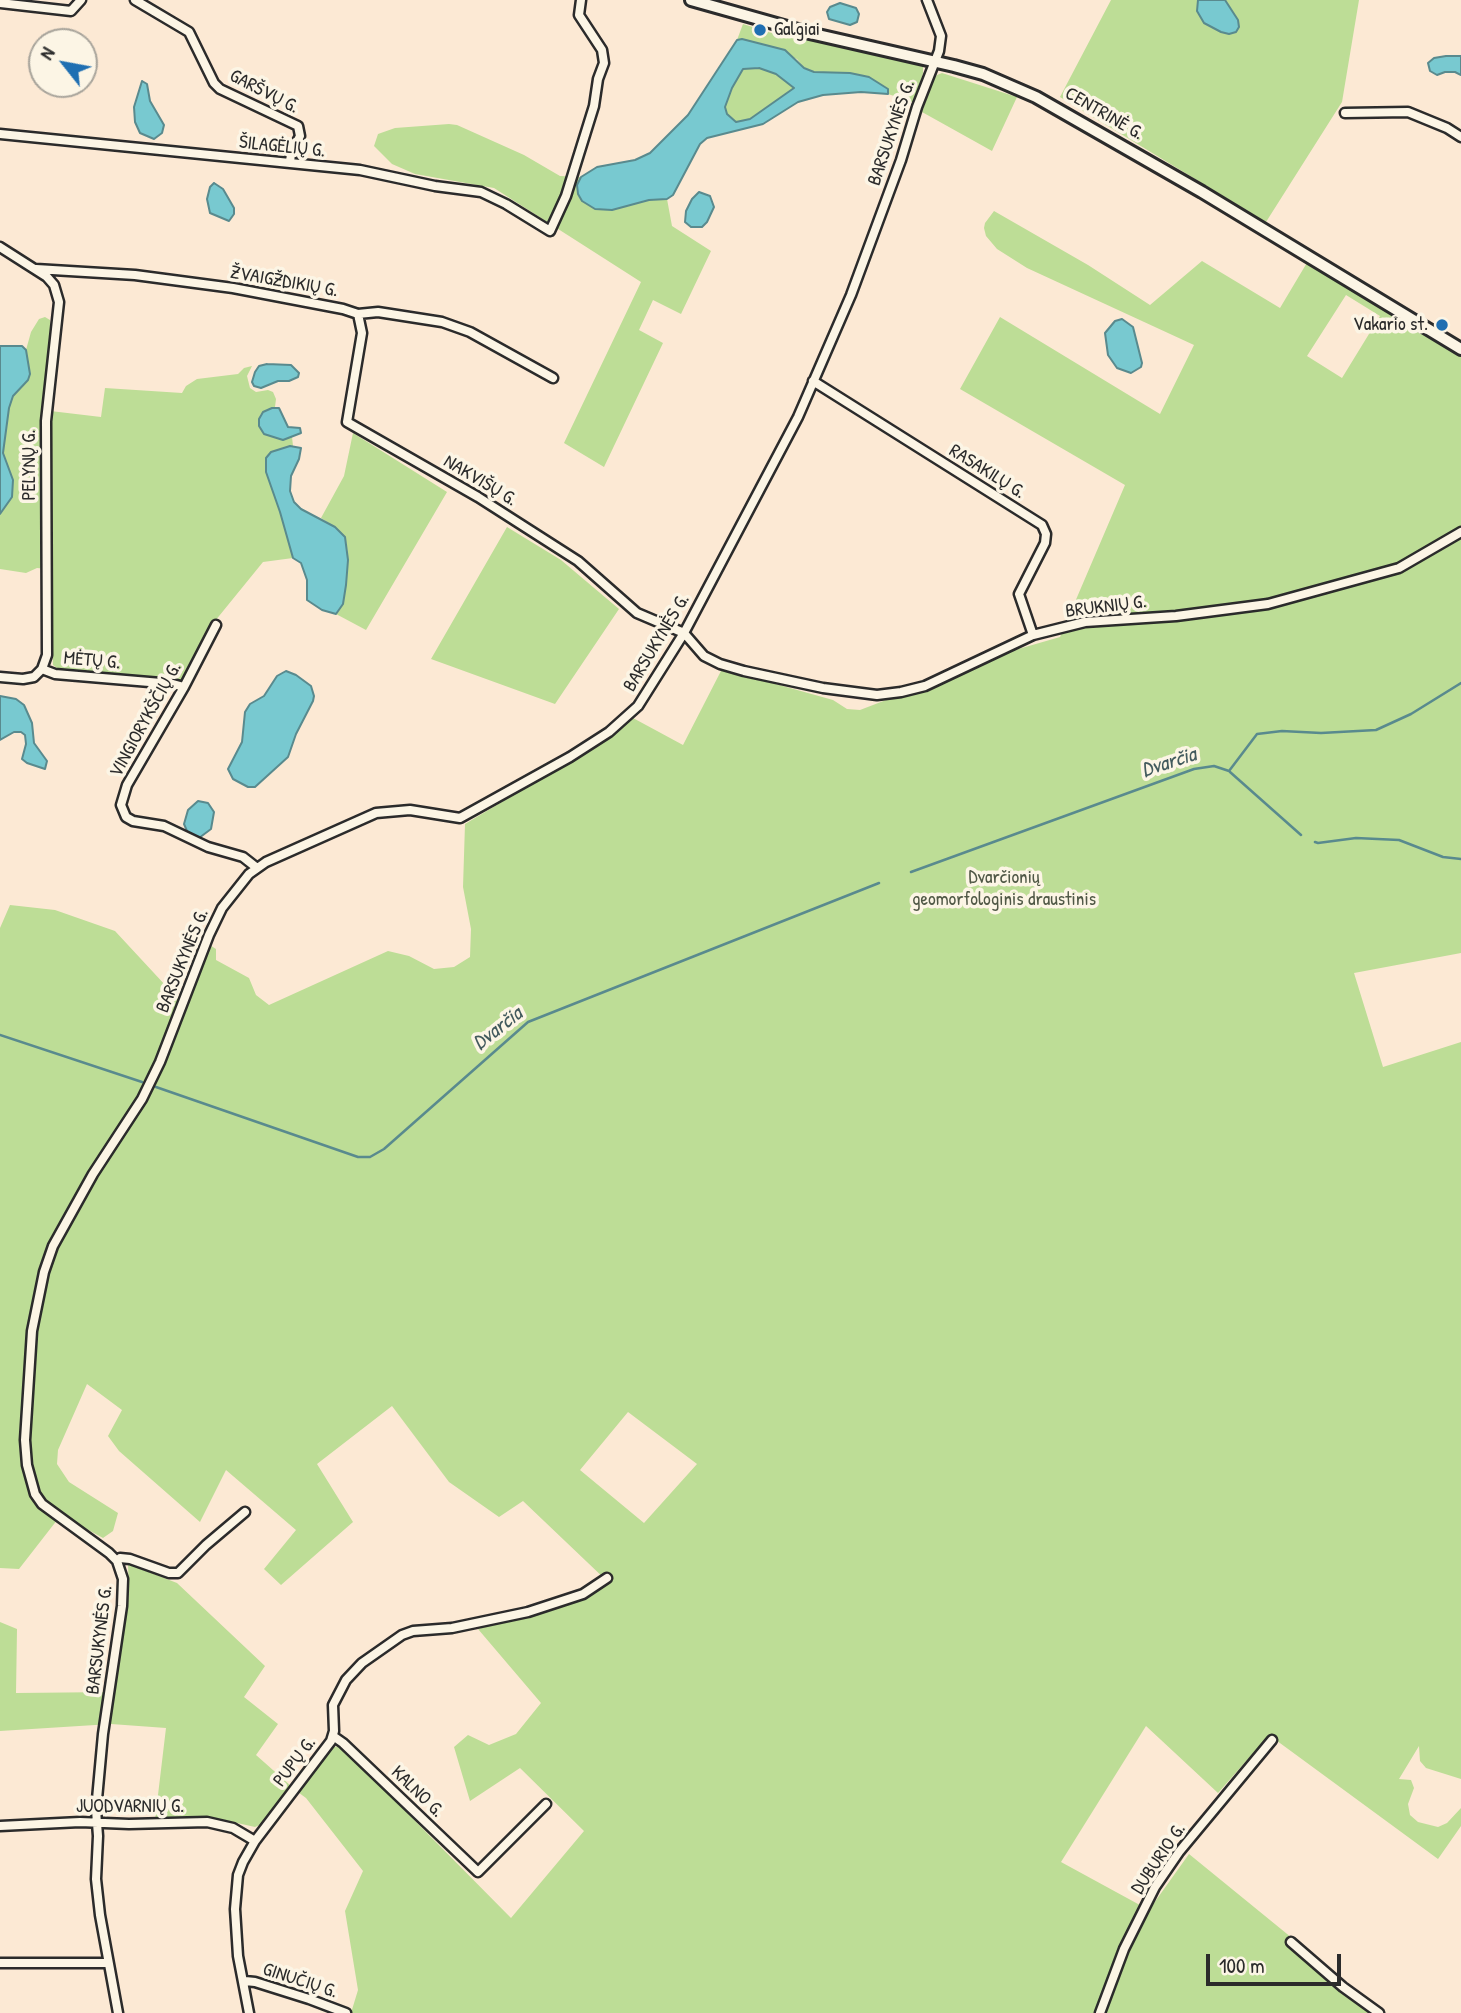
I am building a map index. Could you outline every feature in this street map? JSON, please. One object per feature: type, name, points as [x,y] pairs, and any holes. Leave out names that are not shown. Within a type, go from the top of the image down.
[{"type":"main road","name":"CENTRINĖ G.","points":[[691,0],[805,32],[934,61],[1006,83],[1066,112],[1461,349]]},
{"type":"street","points":[[0,3],[71,11],[81,0]]},
{"type":"street","name":"GARŠVŲ G.","points":[[135,0],[189,32],[214,83],[220,89],[298,126],[300,136],[291,153],[290,163]]},
{"type":"street","name":"ŠILAGĖLIŲ G.","points":[[0,134],[360,170],[435,186],[481,192],[506,204],[550,232],[566,196],[594,106],[598,79],[604,63],[602,50],[579,15],[581,0]]},
{"type":"street","name":"BARSUKYNĖS G.","points":[[118,2013],[96,1878],[96,1823],[99,1765],[124,1579],[117,1562],[100,1545],[42,1504],[31,1482],[27,1465],[25,1440],[32,1331],[44,1272],[53,1246],[93,1174],[142,1099],[160,1062],[222,908],[236,888],[257,868],[376,813],[411,810],[460,818],[479,810],[570,757],[625,720],[653,685],[684,633],[798,416],[851,295],[939,51],[941,36],[927,0]]},
{"type":"street","points":[[1345,113],[1408,112],[1447,128],[1461,137]]},
{"type":"street","name":"ŽVAIGŽDIKIŲ G.","points":[[0,247],[36,269],[135,275],[233,288],[358,314],[377,312],[457,326],[553,378]]},
{"type":"street","name":"PELYNŲ G.","points":[[36,269],[54,285],[59,302],[46,421],[47,655],[42,669]]},
{"type":"street","name":"NAKVIŠŲ G.","points":[[358,314],[362,332],[347,422],[478,497],[578,561],[637,613],[684,633]]},
{"type":"street","name":"RASAKILŲ G.","points":[[813,381],[1042,526],[1046,534],[1045,543],[1019,594],[1033,635]]},
{"type":"street","name":"BRUKNIŲ G.","points":[[684,633],[704,656],[720,664],[823,688],[877,695],[925,686],[1033,635],[1085,622],[1176,616],[1268,604],[1399,568],[1461,532]]},
{"type":"street","name":"VINGIORYKŠČIŲ G.","points":[[216,625],[184,687],[127,785],[122,800],[123,812],[133,821],[164,826],[208,847],[243,857],[257,868]]},
{"type":"street","name":"MĖTŲ G.","points":[[0,677],[29,678],[42,669],[55,674],[184,687]]},
{"type":"street","points":[[117,1562],[120,1558],[130,1559],[169,1573],[178,1573],[245,1512]]},
{"type":"street","name":"PUPŲ G.","points":[[249,2013],[238,1956],[236,1890],[243,1862],[256,1840],[326,1749],[333,1736],[333,1705],[341,1687],[354,1671],[390,1642],[413,1631],[452,1628],[528,1612],[583,1594],[607,1578]]},
{"type":"street","name":"KALNO G.","points":[[333,1736],[478,1872],[546,1804]]},
{"type":"street","name":"DUBURIO G.","points":[[1100,2013],[1124,1949],[1155,1887],[1220,1800],[1272,1740]]},
{"type":"street","name":"JUODVARNIŲ G.","points":[[0,1826],[206,1822],[233,1828],[256,1840]]},
{"type":"street","points":[[1291,1942],[1343,1987],[1379,2013]]},
{"type":"street","points":[[0,1963],[108,1963]]},
{"type":"street","name":"GINUČIŲ G.","points":[[245,1982],[309,1999],[346,2013]]},
{"type":"green space","points":[[1111,0],[1198,0],[1197,11],[1204,23],[1236,32],[1239,27],[1238,20],[1225,0],[1359,0],[1342,102],[1266,222],[1060,97]]},
{"type":"green space","points":[[743,24],[778,35],[791,34],[918,64],[923,67],[923,73],[915,103],[888,94],[889,91],[850,73],[814,72],[804,68],[797,59],[737,40]]},
{"type":"green space","points":[[759,68],[776,74],[795,88],[750,119],[736,122],[727,114],[725,107],[732,88],[743,69]]},
{"type":"green space","points":[[942,73],[1017,97],[992,151],[922,112],[934,79]]},
{"type":"green space","points":[[457,125],[524,155],[560,176],[581,177],[577,185],[624,207],[649,200],[667,199],[672,226],[711,251],[681,314],[653,300],[639,330],[663,343],[604,467],[564,443],[641,282],[494,188],[415,174],[392,164],[374,146],[378,134],[395,128]]},
{"type":"green space","name":"Dvarčionių geomorfologinis draustinis","points":[[994,211],[1088,265],[1150,305],[1202,261],[1280,308],[1308,261],[1461,353],[1461,953],[1354,973],[1383,1067],[1461,1042],[1461,1779],[1426,1768],[1420,1761],[1419,1746],[1399,1779],[1411,1780],[1414,1788],[1408,1804],[1410,1815],[1418,1822],[1438,1827],[1447,1823],[1461,1808],[1461,1826],[1438,1859],[1269,1735],[1218,1793],[1146,1726],[1061,1862],[1149,1910],[1189,1854],[1384,2013],[351,2013],[358,1990],[345,1911],[363,1871],[306,1798],[291,1787],[264,1823],[255,1827],[215,1818],[155,1820],[166,1728],[111,1724],[0,1731],[0,1622],[17,1629],[16,1693],[115,1692],[129,1593],[128,1564],[177,1583],[265,1666],[244,1697],[278,1724],[256,1755],[291,1786],[334,1747],[341,1746],[511,1918],[584,1831],[520,1768],[470,1801],[454,1747],[468,1735],[489,1745],[516,1734],[541,1703],[478,1629],[576,1600],[608,1582],[523,1501],[499,1517],[449,1482],[392,1406],[317,1464],[353,1522],[281,1585],[264,1569],[296,1530],[226,1470],[200,1522],[119,1451],[108,1436],[122,1410],[87,1384],[58,1450],[57,1464],[69,1482],[118,1513],[113,1531],[103,1538],[61,1515],[19,1569],[0,1568],[0,928],[10,905],[55,910],[115,931],[179,1000],[188,1000],[208,944],[216,949],[216,960],[249,978],[256,995],[269,1005],[388,951],[409,956],[434,969],[454,967],[470,957],[471,929],[463,887],[465,824],[617,733],[633,718],[683,745],[722,669],[833,700],[847,709],[860,710],[886,700],[924,691],[1008,652],[1060,637],[1125,485],[960,389],[1000,317],[1160,414],[1194,345],[1027,268],[997,249],[986,236],[985,223]],"holes":[[[1346,295],[1380,316],[1342,378],[1307,356]],[[628,1412],[697,1464],[644,1523],[580,1470]]]},
{"type":"green space","points":[[45,317],[50,320],[51,332],[42,410],[101,417],[105,388],[182,393],[186,386],[197,379],[238,374],[244,368],[252,366],[247,376],[250,388],[256,392],[273,392],[276,399],[275,407],[260,415],[259,426],[292,437],[293,446],[271,452],[266,458],[266,472],[293,558],[263,562],[215,621],[177,691],[72,679],[53,665],[49,569],[37,568],[26,573],[0,569],[0,514],[12,497],[13,480],[3,453],[9,408],[13,396],[30,374],[26,350],[31,332],[39,319]]},
{"type":"green space","points":[[353,433],[447,492],[366,630],[336,614],[339,611],[348,560],[347,547],[345,537],[321,518],[344,476]]},
{"type":"green space","points":[[507,527],[561,560],[619,609],[555,704],[431,659]]},
{"type":"water","points":[[1198,0],[1225,0],[1238,20],[1239,27],[1236,32],[1221,32],[1204,23],[1197,11]]},
{"type":"water","points":[[840,3],[856,8],[859,14],[857,22],[850,25],[829,19],[827,12],[830,7]]},
{"type":"water","points":[[737,40],[785,50],[804,68],[814,72],[850,73],[869,77],[888,89],[888,94],[861,92],[823,95],[798,102],[763,124],[707,138],[700,144],[673,195],[667,199],[649,200],[612,210],[595,209],[582,201],[577,185],[581,177],[597,167],[635,160],[650,153],[688,115]],"holes":[[[759,68],[776,74],[794,88],[750,119],[736,122],[727,114],[725,107],[743,69]]]},
{"type":"water","points":[[1461,56],[1461,75],[1445,72],[1437,75],[1430,71],[1428,63],[1434,58]]},
{"type":"water","points":[[142,81],[147,84],[150,101],[164,125],[162,133],[154,139],[140,133],[135,122],[134,107]]},
{"type":"water","points":[[214,183],[223,189],[234,208],[234,214],[229,221],[210,213],[207,199]]},
{"type":"water","points":[[699,192],[710,196],[714,207],[702,227],[691,227],[685,222],[686,211]]},
{"type":"water","points":[[1122,319],[1133,327],[1142,363],[1141,367],[1131,373],[1117,368],[1108,355],[1105,333],[1115,321]]},
{"type":"water","points":[[0,346],[22,346],[26,350],[30,374],[13,396],[9,408],[3,453],[13,480],[12,497],[0,514]]},
{"type":"water","points":[[291,365],[299,373],[298,377],[261,388],[254,386],[252,382],[255,372],[259,366]]},
{"type":"water","points":[[279,408],[288,427],[300,428],[301,433],[283,440],[264,434],[259,426],[259,419],[263,412]]},
{"type":"water","points":[[290,446],[301,448],[291,476],[290,491],[294,502],[301,509],[335,527],[345,537],[348,560],[346,585],[343,604],[336,614],[322,610],[307,600],[307,580],[301,563],[293,558],[266,472],[266,458],[271,452]]},
{"type":"water","points":[[286,671],[311,686],[313,701],[288,757],[255,787],[248,787],[233,779],[228,769],[242,742],[245,712],[250,704],[264,696],[277,676]]},
{"type":"water","points":[[0,696],[16,699],[24,705],[32,723],[34,743],[47,761],[45,769],[22,759],[26,744],[25,735],[21,732],[14,732],[0,740]]},
{"type":"water","points":[[198,801],[208,803],[214,812],[211,829],[199,838],[187,831],[184,824],[188,810]]},
{"type":"waterway","name":"Dvarčia","points":[[911,872],[1194,769],[1214,766],[1229,771],[1257,734],[1282,731],[1321,733],[1376,730],[1411,714],[1461,683]]},
{"type":"waterway","points":[[1230,772],[1301,835]]},
{"type":"waterway","points":[[1315,842],[1356,838],[1399,840],[1443,857],[1461,859]]},
{"type":"waterway","name":"Dvarčia","points":[[156,1087],[358,1157],[370,1157],[384,1149],[528,1022],[879,883]]},
{"type":"waterway","name":"Dvarčia","points":[[0,1035],[142,1082]]},
{"type":"place","name":"Galgiai","points":[[760,30]]},
{"type":"place","name":"Vakario st.","points":[[1442,325]]}]
